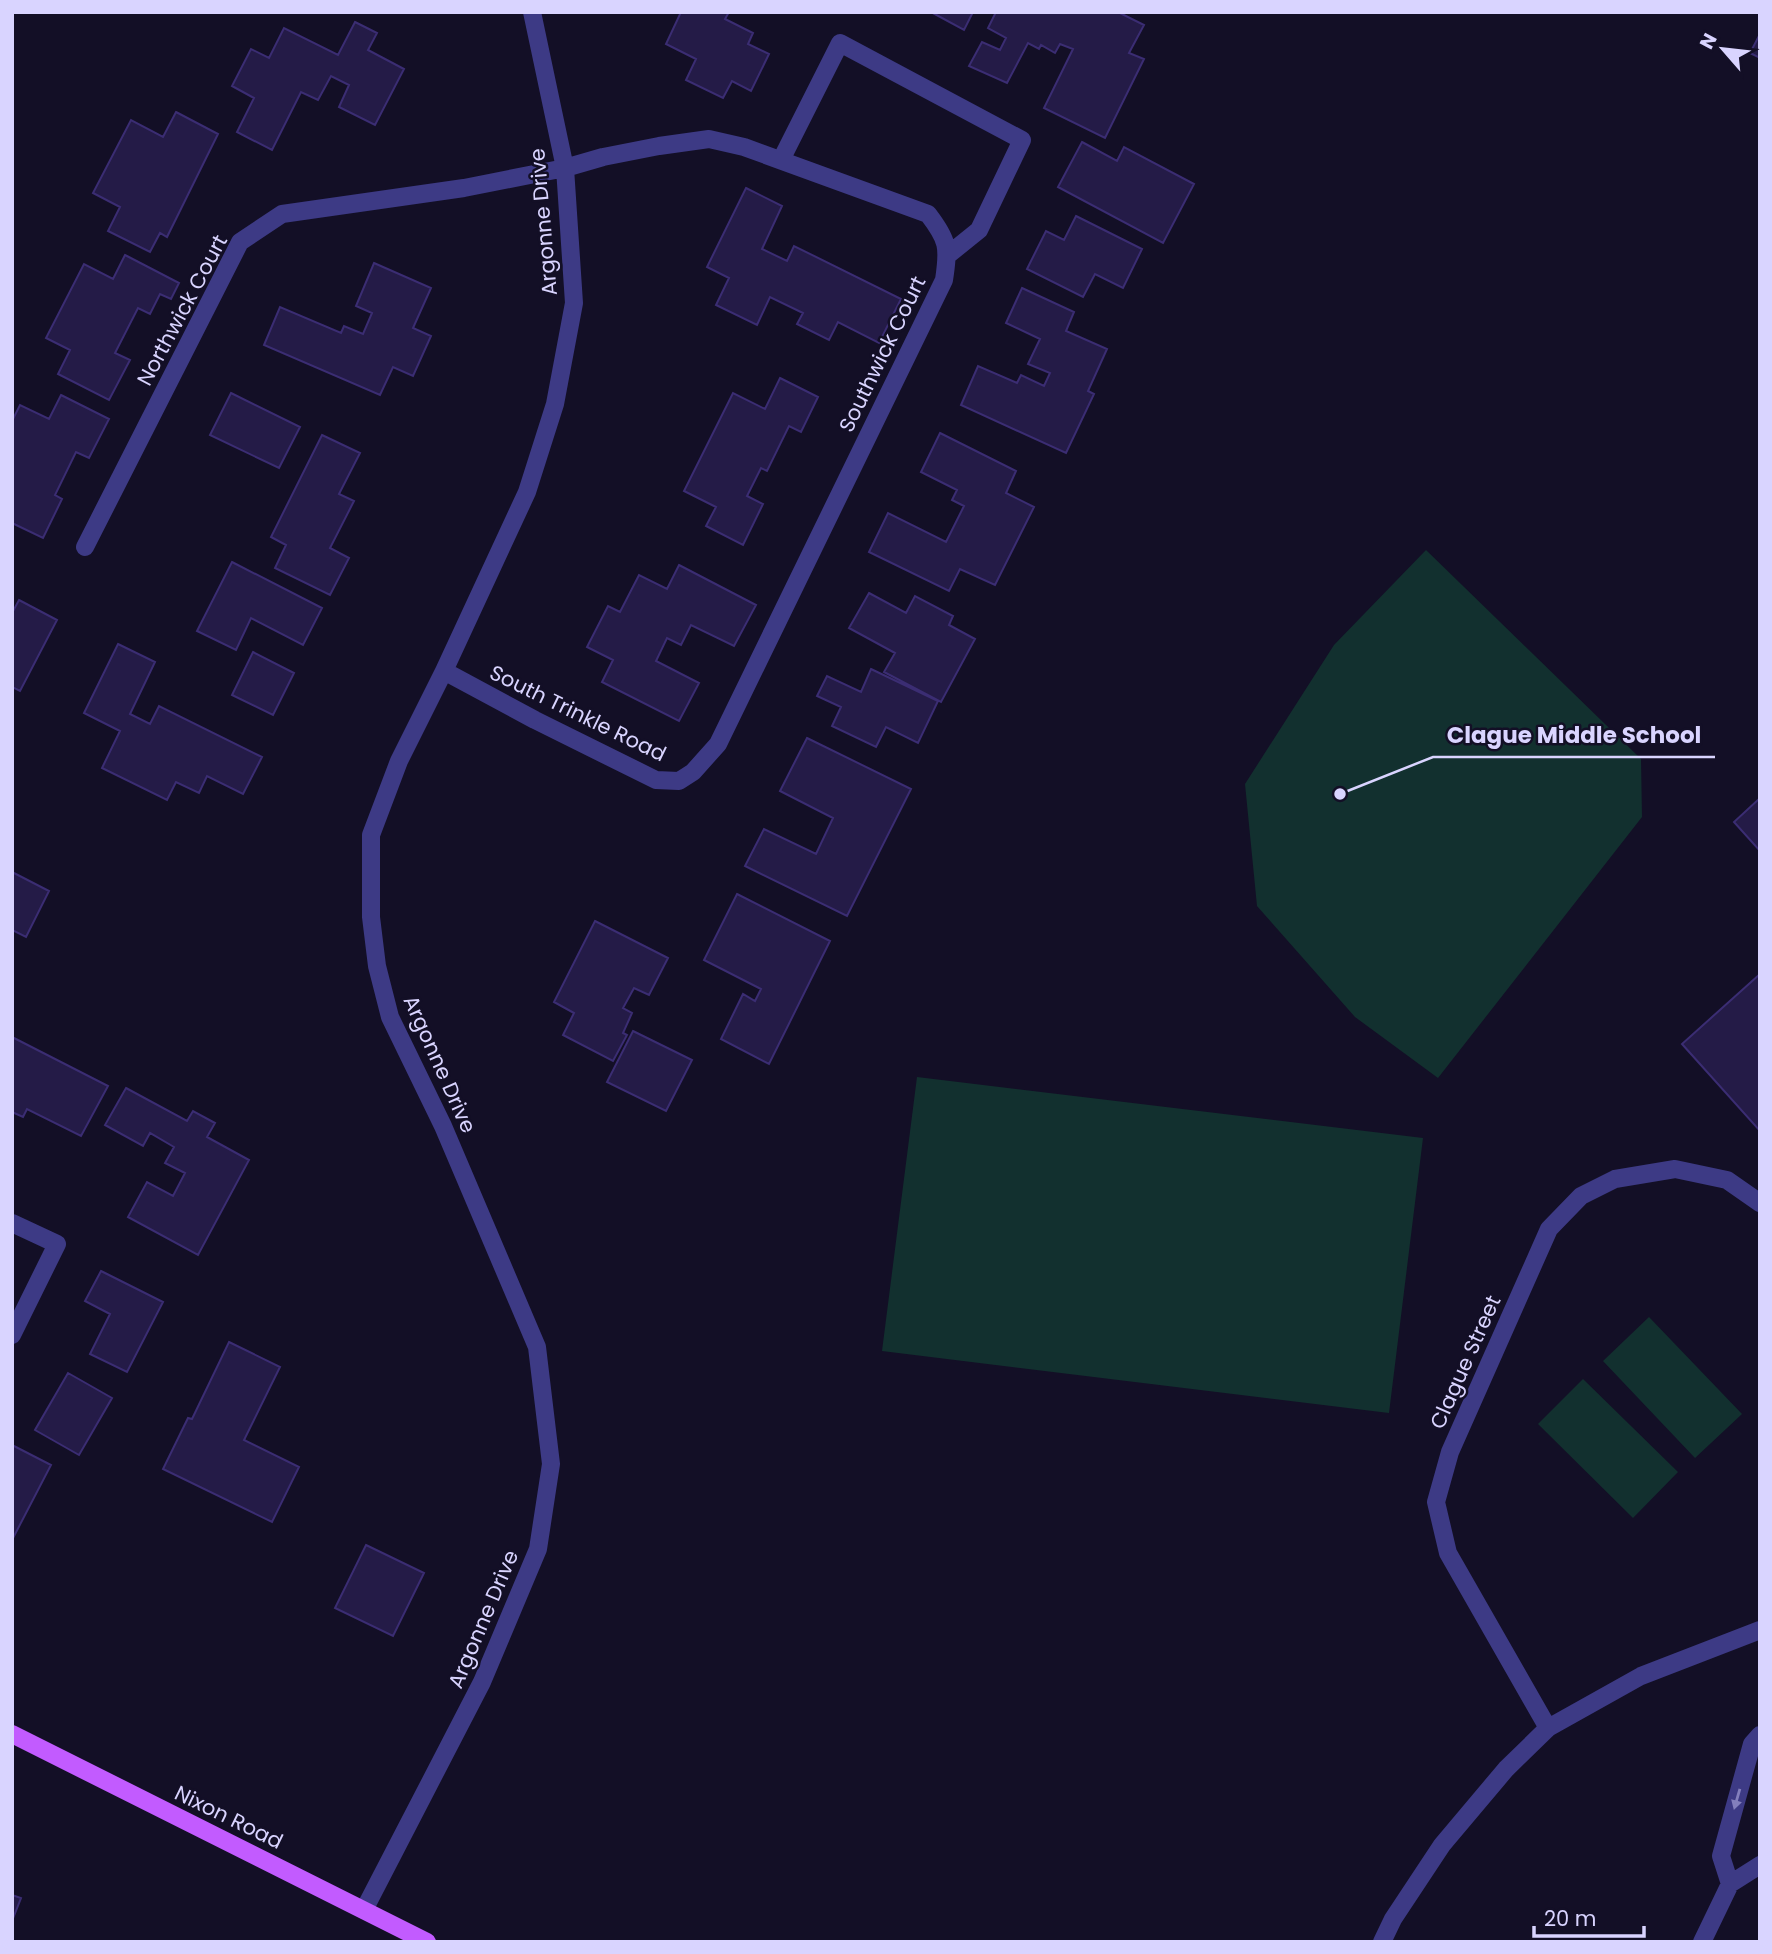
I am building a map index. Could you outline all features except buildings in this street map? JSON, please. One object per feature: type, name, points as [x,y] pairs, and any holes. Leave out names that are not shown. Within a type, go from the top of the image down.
[{"type":"main road","name":"Nixon Road","points":[[12,1734],[426,1942]]},
{"type":"street","name":"Argonne Drive","points":[[364,1910],[482,1682],[538,1549],[551,1464],[537,1347],[443,1126],[390,1017],[377,966],[372,929],[372,835],[399,761],[527,492],[555,404],[574,303],[565,169],[533,12]]},
{"type":"street","points":[[565,169],[603,157],[709,139],[744,147],[928,214],[943,233],[948,255],[979,230],[1022,140],[840,43],[781,160]]},
{"type":"street","name":"Northwick Court","points":[[85,548],[240,242],[282,214],[464,188],[565,169]]},
{"type":"street","name":"Southwick Court","points":[[693,772],[718,744],[944,279],[948,255]]},
{"type":"street","name":"South Trinkle Road","points":[[444,671],[656,780],[679,781],[693,772]]},
{"type":"street","name":"Clague Street","points":[[1548,1728],[1448,1553],[1436,1502],[1450,1452],[1549,1229],[1581,1196],[1615,1179],[1675,1169],[1727,1181],[1760,1203]]},
{"type":"street","points":[[12,1223],[57,1244],[12,1335]]},
{"type":"street","points":[[1382,1942],[1393,1919],[1442,1845],[1506,1769],[1548,1728],[1642,1676],[1760,1630]]},
{"type":"street","points":[[1730,1885],[1721,1856],[1752,1744],[1760,1735]]},
{"type":"street","points":[[1702,1942],[1730,1885],[1760,1864]]},
{"type":"green space","points":[[1426,550],[1641,759],[1642,817],[1438,1078],[1355,1017],[1257,906],[1245,784],[1334,645]]},
{"type":"green space","points":[[917,1077],[1423,1138],[1389,1413],[882,1351]]},
{"type":"green space","points":[[1649,1317],[1742,1414],[1695,1458],[1603,1361]]},
{"type":"green space","points":[[1583,1379],[1678,1472],[1633,1518],[1538,1424]]},
{"type":"place","name":"Clague Middle School","points":[[1340,794]]}]
